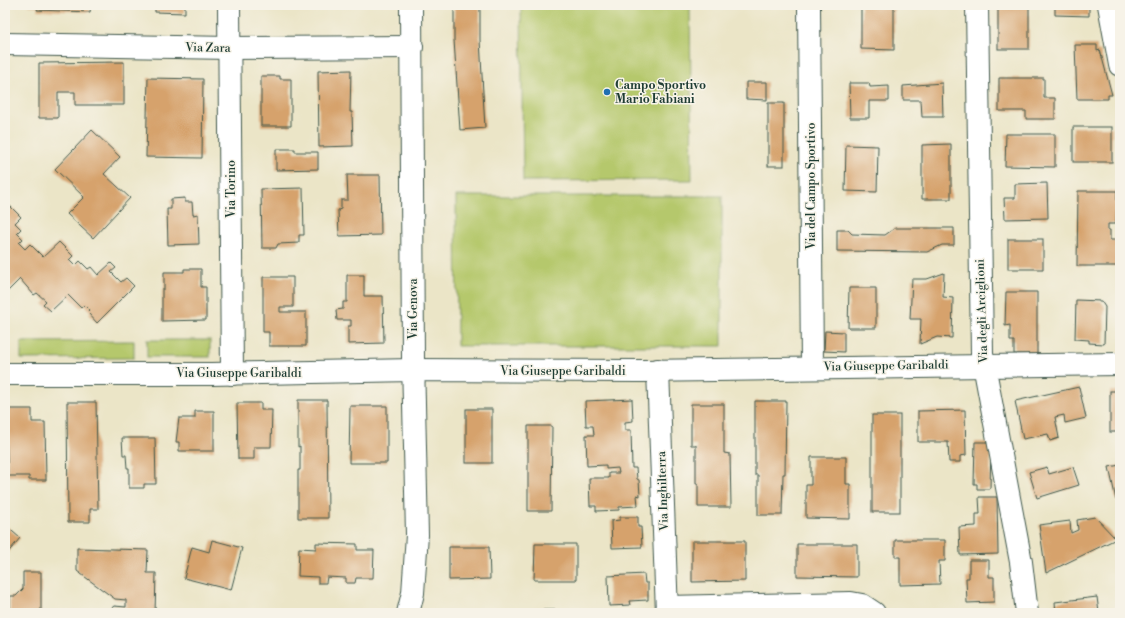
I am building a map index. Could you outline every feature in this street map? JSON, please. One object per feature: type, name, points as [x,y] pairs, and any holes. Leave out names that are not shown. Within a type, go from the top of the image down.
[{"type":"street","name":"Via Torino","points":[[229,5],[232,374]]},
{"type":"street","name":"Via Genova","points":[[408,613],[413,593],[417,535],[413,370],[411,5]]},
{"type":"street","name":"Via del Campo Sportivo","points":[[809,5],[812,367]]},
{"type":"street","name":"Via degli Arciglioni","points":[[977,5],[984,366],[1022,562],[1028,613]]},
{"type":"street","points":[[1108,5],[1120,65]]},
{"type":"street","name":"Via Zara","points":[[5,44],[230,48],[412,47]]},
{"type":"street","name":"Via Giuseppe Garibaldi","points":[[5,374],[232,374],[413,370],[658,370],[1120,364]]},
{"type":"street","name":"Via Inghilterra","points":[[658,370],[667,610]]},
{"type":"street","points":[[667,610],[851,603],[862,605],[874,613]]},
{"type":"green space","name":"Campo Sportivo Mario Fabiani","points":[[521,5],[690,5],[692,180],[523,181]]},
{"type":"green space","points":[[456,196],[722,196],[722,346],[457,346]]},
{"type":"green space","points":[[147,340],[210,340],[210,357],[147,357]]},
{"type":"green space","points":[[134,341],[134,358],[21,359],[21,342]]},
{"type":"building","points":[[27,5],[91,5],[90,12],[37,10],[38,7]]},
{"type":"building","points":[[155,5],[185,5],[185,13],[155,12]]},
{"type":"building","points":[[454,5],[480,5],[480,40],[485,128],[460,130],[454,40]]},
{"type":"building","points":[[861,5],[894,5],[894,50],[861,49]]},
{"type":"building","points":[[998,5],[1029,5],[1029,49],[998,49]]},
{"type":"building","points":[[1055,5],[1089,5],[1089,16],[1055,15]]},
{"type":"building","points":[[1075,45],[1097,45],[1097,51],[1100,50],[1112,95],[1108,95],[1108,99],[1077,99]]},
{"type":"building","points":[[124,62],[124,105],[75,105],[75,92],[58,92],[58,118],[39,118],[39,63]]},
{"type":"building","points":[[351,70],[350,112],[352,112],[353,146],[319,147],[318,71]]},
{"type":"building","points":[[261,76],[280,76],[280,79],[291,79],[291,126],[261,126]]},
{"type":"building","points":[[148,78],[203,79],[202,158],[146,157]]},
{"type":"building","points":[[999,78],[1044,78],[1044,98],[1055,98],[1055,119],[1026,119],[1026,111],[999,111]]},
{"type":"building","points":[[746,82],[767,82],[767,100],[746,99]]},
{"type":"building","points":[[849,83],[869,83],[870,87],[889,86],[889,101],[869,101],[869,118],[850,118]]},
{"type":"building","points":[[942,83],[943,117],[922,117],[921,100],[903,100],[903,86]]},
{"type":"building","points":[[768,103],[784,103],[784,166],[768,166]]},
{"type":"building","points":[[1073,127],[1112,127],[1112,162],[1073,162]]},
{"type":"building","points":[[92,130],[120,157],[104,174],[130,198],[93,238],[67,214],[84,197],[55,169]]},
{"type":"building","points":[[1006,134],[1055,134],[1055,167],[1005,166]]},
{"type":"building","points":[[951,144],[951,199],[922,199],[922,145]]},
{"type":"building","points":[[846,145],[878,146],[877,192],[845,191]]},
{"type":"building","points":[[276,149],[295,149],[295,152],[318,152],[318,169],[276,170]]},
{"type":"building","points":[[347,175],[380,175],[381,235],[339,236],[338,210],[341,209],[341,200],[348,200]]},
{"type":"building","points":[[1047,183],[1048,218],[1005,219],[1004,198],[1015,198],[1015,184]]},
{"type":"building","points":[[303,188],[304,235],[299,235],[299,243],[278,244],[276,248],[262,248],[261,189]]},
{"type":"building","points":[[1078,191],[1117,191],[1116,224],[1108,224],[1108,230],[1110,230],[1110,240],[1120,240],[1120,266],[1077,266]]},
{"type":"building","points":[[185,198],[185,202],[192,202],[193,215],[198,214],[199,244],[168,245],[167,209],[171,209],[171,199]]},
{"type":"building","points":[[10,206],[21,217],[15,223],[21,229],[17,233],[23,239],[19,243],[25,249],[30,244],[43,257],[59,242],[73,256],[69,260],[75,266],[80,261],[88,269],[91,267],[98,275],[111,263],[116,268],[111,272],[121,282],[126,278],[134,286],[97,323],[89,314],[91,312],[84,305],[81,308],[68,295],[51,311],[43,304],[46,301],[37,293],[34,295],[20,279],[5,294],[5,211]]},
{"type":"building","points":[[895,228],[954,228],[954,245],[942,245],[927,252],[837,251],[837,230],[848,230],[852,234],[885,235]]},
{"type":"building","points":[[1008,239],[1043,239],[1043,269],[1008,269]]},
{"type":"building","points":[[184,269],[201,269],[201,287],[206,287],[206,320],[162,321],[162,289],[164,289],[164,272],[184,272]]},
{"type":"building","points":[[944,273],[943,297],[953,298],[952,338],[937,337],[920,344],[921,319],[910,319],[912,279],[927,279]]},
{"type":"building","points":[[347,275],[364,275],[364,296],[383,296],[384,343],[348,344],[348,326],[351,326],[351,320],[337,320],[336,310],[343,309],[343,302],[347,302]]},
{"type":"building","points":[[263,277],[293,277],[293,307],[280,307],[280,312],[306,312],[306,346],[269,346],[269,332],[263,332]]},
{"type":"building","points":[[849,288],[876,288],[876,328],[848,328]]},
{"type":"building","points":[[1006,292],[1037,292],[1037,354],[1014,354],[1014,341],[1010,341],[1010,325],[1005,326]]},
{"type":"building","points":[[1076,300],[1101,301],[1105,307],[1104,344],[1089,343],[1089,340],[1075,339]]},
{"type":"building","points":[[825,331],[844,332],[844,352],[824,351]]},
{"type":"building","points":[[1079,387],[1086,418],[1065,423],[1064,415],[1055,417],[1059,438],[1050,441],[1048,434],[1023,439],[1015,401]]},
{"type":"building","points":[[1110,391],[1120,391],[1120,432],[1110,432]]},
{"type":"building","points":[[632,399],[633,421],[625,422],[625,430],[631,430],[632,468],[636,468],[637,479],[639,480],[640,496],[637,495],[638,506],[619,507],[619,510],[596,511],[596,506],[590,506],[589,478],[609,478],[609,473],[619,473],[618,468],[606,469],[606,465],[587,466],[586,435],[594,435],[593,426],[586,426],[585,401]]},
{"type":"building","points":[[298,400],[327,400],[328,518],[298,518],[298,470],[300,470],[300,446],[298,447]]},
{"type":"building","points":[[755,401],[786,401],[785,474],[783,474],[782,515],[758,515],[758,475],[755,475]]},
{"type":"building","points":[[67,402],[96,402],[98,509],[90,509],[90,522],[68,522]]},
{"type":"building","points":[[237,403],[261,403],[261,410],[272,410],[271,447],[254,447],[254,459],[238,459]]},
{"type":"building","points":[[691,404],[724,404],[724,453],[730,454],[731,507],[698,507],[698,484],[696,484],[696,445],[691,445]]},
{"type":"building","points":[[350,406],[387,406],[387,463],[349,463]]},
{"type":"building","points":[[5,409],[32,409],[32,422],[45,422],[46,480],[29,480],[29,476],[8,476]]},
{"type":"building","points":[[466,409],[492,409],[492,463],[466,463]]},
{"type":"building","points":[[965,410],[966,455],[960,456],[960,462],[949,462],[948,442],[918,442],[918,411]]},
{"type":"building","points":[[195,411],[214,411],[214,451],[179,451],[179,442],[176,442],[179,418],[195,418]]},
{"type":"building","points":[[872,415],[900,415],[900,512],[872,512]]},
{"type":"building","points":[[528,426],[552,426],[551,511],[528,511]]},
{"type":"building","points":[[122,438],[155,438],[156,484],[144,484],[144,488],[129,488],[129,468],[127,468],[126,455],[123,455]]},
{"type":"building","points":[[975,442],[991,442],[990,489],[977,489],[977,484],[974,484]]},
{"type":"building","points":[[811,457],[846,457],[846,484],[850,484],[850,519],[806,518],[806,485],[811,485]]},
{"type":"building","points":[[1120,465],[1120,503],[1116,500],[1109,467]]},
{"type":"building","points":[[1047,467],[1049,474],[1073,467],[1079,485],[1037,498],[1029,472]]},
{"type":"building","points":[[979,497],[997,497],[998,554],[960,555],[959,527],[976,526],[976,514],[980,514]]},
{"type":"building","points":[[620,517],[638,517],[638,527],[641,527],[642,547],[612,548],[611,521],[620,520]]},
{"type":"building","points":[[1095,517],[1116,539],[1046,573],[1039,525],[1070,521],[1071,533],[1078,530],[1077,520]]},
{"type":"building","points":[[5,525],[20,538],[6,555],[5,554]]},
{"type":"building","points":[[212,540],[242,548],[231,590],[184,578],[192,547],[209,552]]},
{"type":"building","points":[[895,540],[945,540],[945,561],[939,561],[940,584],[900,585],[900,557],[895,557]]},
{"type":"building","points":[[692,541],[745,541],[745,581],[692,582]]},
{"type":"building","points":[[316,543],[357,544],[357,550],[374,550],[373,578],[356,578],[355,583],[346,583],[346,578],[327,577],[326,583],[318,583],[318,577],[298,576],[299,548],[316,549]]},
{"type":"building","points":[[535,544],[576,544],[576,580],[534,580]]},
{"type":"building","points":[[797,544],[857,544],[857,577],[797,576]]},
{"type":"building","points":[[449,547],[489,547],[490,579],[449,580]]},
{"type":"building","points":[[77,548],[148,550],[147,573],[156,573],[155,613],[105,613],[114,606],[126,607],[126,600],[115,599],[77,571]]},
{"type":"building","points":[[969,560],[989,560],[989,577],[994,577],[994,602],[967,603],[966,578],[969,578]]},
{"type":"building","points":[[23,572],[41,572],[41,613],[10,613],[10,596],[16,596],[23,589]]},
{"type":"building","points":[[644,574],[645,583],[648,583],[648,600],[629,601],[630,605],[609,606],[608,576]]},
{"type":"building","points":[[1097,597],[1099,613],[1056,613],[1055,602]]},
{"type":"building","points":[[538,610],[576,610],[576,613],[538,613]]},
{"type":"place","name":"Campo Sportivo Mario Fabiani","points":[[607,92]]}]
